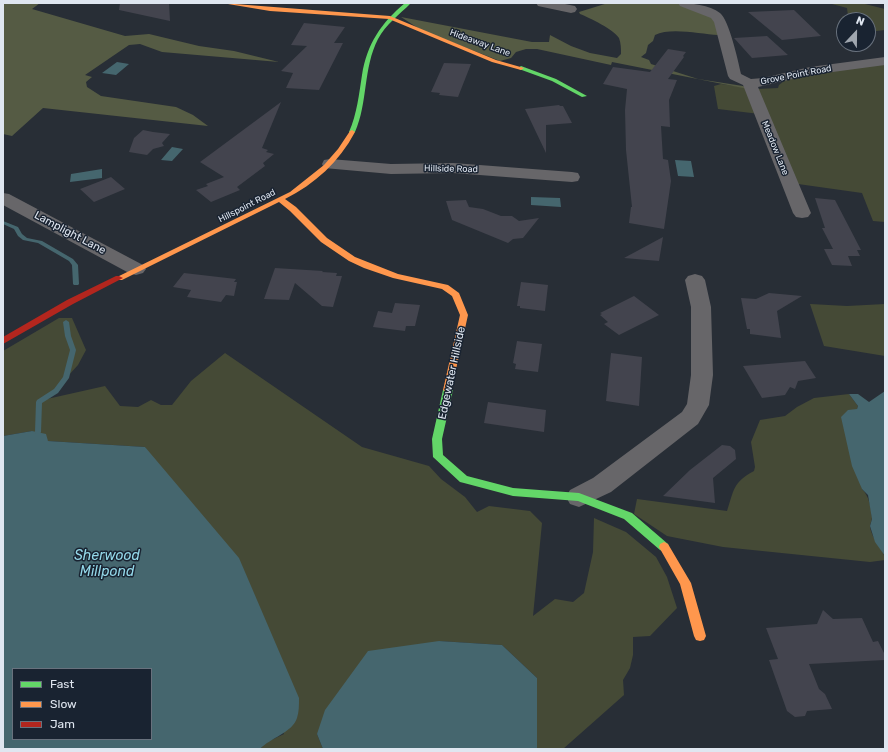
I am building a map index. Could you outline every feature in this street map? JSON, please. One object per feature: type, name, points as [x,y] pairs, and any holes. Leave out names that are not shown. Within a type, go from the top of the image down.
[{"type":"street","name":"Hideaway Lane","points":[[225,3],[270,9],[390,18],[494,61],[531,70],[560,82],[584,96]]},
{"type":"street","name":"Hillspoint Road","points":[[3,341],[70,302],[281,200],[313,179],[330,164],[354,128],[360,106],[370,50],[378,32],[390,18],[408,3]]},
{"type":"street","points":[[542,3],[571,9]]},
{"type":"street","name":"Grove Point Road","points":[[684,3],[715,15],[720,22],[735,76],[749,83],[763,82],[810,71],[885,61]]},
{"type":"street","name":"Meadow Lane","points":[[749,83],[802,213]]},
{"type":"street","name":"Hillside Road","points":[[330,164],[391,169],[453,168],[572,177]]},
{"type":"street","name":"Lamplight Lane","points":[[3,198],[136,269]]},
{"type":"street","name":"Edgewater Hillside","points":[[281,200],[290,206],[322,238],[344,255],[373,270],[445,287],[453,291],[458,296],[464,315],[437,439],[438,457],[464,479],[513,492],[579,497],[628,516],[663,544],[685,583],[700,636]]},
{"type":"street","points":[[579,497],[602,485],[690,418],[698,405],[702,375],[701,307],[695,280]]},
{"type":"green space","points":[[3,3],[40,3],[32,9],[125,36],[149,34],[199,46],[234,51],[279,62],[162,52],[140,44],[129,45],[85,75],[92,77],[86,82],[87,87],[101,96],[176,107],[193,115],[208,126],[43,108],[12,136],[3,134]]},
{"type":"green space","points":[[608,3],[678,3],[712,17],[716,21],[718,35],[677,31],[661,33],[655,35],[653,41],[648,45],[646,53],[641,57],[649,60],[651,64],[698,79],[743,86],[748,89],[612,62],[611,65],[537,49],[526,49],[516,52],[511,58],[500,61],[421,30],[401,17],[532,42],[549,42],[550,35],[571,46],[590,53],[617,58],[621,54],[621,44],[619,38],[607,28],[580,14],[579,12]]},
{"type":"green space","points":[[861,3],[885,9],[885,30],[876,31],[876,12],[848,12],[847,8],[832,4]]},
{"type":"green space","points":[[885,63],[885,222],[873,221],[862,193],[798,184],[768,115],[718,109],[714,86],[721,84],[757,89],[778,88],[779,85],[789,77]]},
{"type":"green space","points":[[810,304],[847,306],[885,304],[885,356],[824,346]]},
{"type":"green space","points":[[59,318],[72,318],[86,350],[78,365],[47,399],[105,386],[120,406],[138,407],[151,400],[161,405],[172,405],[191,381],[225,353],[362,447],[429,466],[441,479],[465,497],[477,512],[489,506],[530,511],[542,523],[533,616],[555,599],[573,602],[584,593],[593,552],[594,518],[626,532],[656,557],[667,577],[677,608],[650,636],[633,637],[633,655],[630,668],[623,680],[624,695],[563,749],[537,749],[537,678],[502,645],[439,641],[317,734],[323,749],[260,749],[265,743],[284,734],[145,447],[48,441],[32,431],[3,436],[3,351]]},
{"type":"green space","points":[[849,394],[858,406],[862,489],[868,498],[870,506],[872,517],[870,526],[871,531],[883,552],[885,560],[870,562],[723,547],[667,536],[634,514],[637,499],[727,511],[735,487],[742,479],[754,471],[755,467],[751,442],[760,420],[785,416],[797,407],[814,398]]},
{"type":"water","points":[[117,62],[129,64],[116,75],[102,73]]},
{"type":"water","points":[[172,147],[183,149],[172,161],[161,160]]},
{"type":"water","points":[[675,160],[691,161],[694,177],[678,176]]},
{"type":"water","points":[[102,169],[102,178],[70,182],[71,174]]},
{"type":"water","points":[[531,197],[560,198],[561,207],[531,205]]},
{"type":"water","points":[[885,391],[885,556],[875,542],[870,526],[872,519],[868,495],[862,489],[852,466],[841,417],[848,410],[857,409],[858,406],[849,394],[858,394],[869,402]]},
{"type":"water","name":"Sherwood Millpond","points":[[32,431],[46,434],[48,441],[145,447],[239,558],[299,698],[298,716],[291,728],[260,749],[3,749],[3,436]]},
{"type":"water","points":[[439,641],[502,645],[537,678],[537,749],[323,749],[317,734],[325,710],[368,651]]},
{"type":"building","points":[[120,3],[169,3],[170,21],[119,10]]},
{"type":"building","points":[[794,10],[821,36],[782,40],[748,12]]},
{"type":"building","points":[[304,23],[345,27],[334,43],[343,43],[319,90],[286,88],[293,73],[281,71],[307,46],[291,45]]},
{"type":"building","points":[[767,36],[788,55],[752,58],[734,38]]},
{"type":"building","points":[[668,49],[686,52],[668,79],[677,80],[669,100],[670,127],[661,126],[663,159],[668,160],[671,181],[664,229],[629,223],[632,207],[626,150],[625,110],[627,89],[603,84],[613,67],[650,72]]},
{"type":"building","points":[[444,63],[471,64],[458,97],[439,95],[440,93],[431,92]]},
{"type":"building","points":[[281,102],[262,148],[268,150],[266,152],[274,154],[263,163],[265,166],[237,187],[240,190],[211,202],[196,190],[208,186],[206,184],[224,177],[200,162]]},
{"type":"building","points":[[559,105],[563,106],[572,123],[546,125],[546,153],[525,109]]},
{"type":"building","points":[[143,130],[170,134],[162,143],[164,146],[153,149],[147,155],[129,152],[134,138]]},
{"type":"building","points":[[111,177],[125,189],[94,202],[80,189]]},
{"type":"building","points":[[815,198],[835,200],[861,250],[857,250],[860,256],[848,256],[852,266],[832,265],[824,249],[833,249],[822,228],[825,228]]},
{"type":"building","points":[[466,200],[469,207],[483,209],[501,216],[512,216],[519,221],[539,218],[523,238],[513,239],[508,243],[452,220],[446,201]]},
{"type":"building","points":[[663,237],[659,261],[624,258]]},
{"type":"building","points":[[275,268],[323,271],[322,272],[337,273],[336,276],[342,276],[333,307],[322,306],[295,283],[289,300],[264,299]]},
{"type":"building","points":[[184,273],[236,279],[234,282],[237,282],[234,296],[226,295],[221,302],[187,297],[191,290],[173,287]]},
{"type":"building","points":[[521,282],[548,285],[545,311],[520,308],[520,306],[517,306]]},
{"type":"building","points":[[769,293],[802,296],[777,311],[781,338],[750,334],[750,329],[747,329],[741,298],[756,299]]},
{"type":"building","points":[[634,296],[659,315],[619,335],[604,324],[608,322],[600,315],[602,314],[600,313]]},
{"type":"building","points":[[395,303],[420,305],[415,326],[406,326],[405,331],[373,327],[378,311],[392,313]]},
{"type":"building","points":[[517,341],[542,344],[538,372],[515,369],[516,364],[513,363]]},
{"type":"building","points":[[611,353],[642,357],[639,406],[606,401]]},
{"type":"building","points":[[805,361],[816,378],[798,381],[795,389],[790,387],[785,395],[762,398],[743,366]]},
{"type":"building","points":[[488,402],[546,410],[544,432],[484,423]]},
{"type":"building","points":[[722,445],[730,446],[735,450],[736,459],[713,478],[715,503],[663,496],[690,470]]},
{"type":"building","points":[[823,610],[833,619],[862,618],[873,642],[878,641],[885,655],[885,660],[809,664],[819,689],[825,694],[832,709],[807,711],[805,716],[795,717],[787,711],[769,660],[778,659],[766,628],[817,624]]},
{"type":"waterway","points":[[3,222],[16,228],[20,235],[25,239],[40,242],[71,260],[75,265],[76,284]]},
{"type":"waterway","points":[[38,432],[39,402],[56,391],[66,378],[73,350],[68,336],[66,322]]},
{"type":"traffic: fast","points":[[352,132],[359,110],[368,60],[375,39],[388,21],[408,3]]},
{"type":"traffic: fast","points":[[521,68],[554,80],[584,96]]},
{"type":"traffic: fast","points":[[448,390],[437,439],[438,457],[464,479],[513,492],[579,497],[628,516],[664,547]]},
{"type":"traffic: slow","points":[[225,3],[270,9],[390,18],[494,61],[521,68]]},
{"type":"traffic: slow","points":[[119,278],[292,193],[319,174],[334,159],[341,151],[352,132]]},
{"type":"traffic: slow","points":[[281,200],[293,209],[324,240],[352,259],[396,276],[445,287],[456,295],[464,315],[448,390]]},
{"type":"traffic: slow","points":[[664,547],[685,583],[700,636]]},
{"type":"traffic: jam","points":[[3,341],[70,302],[119,278]]}]
